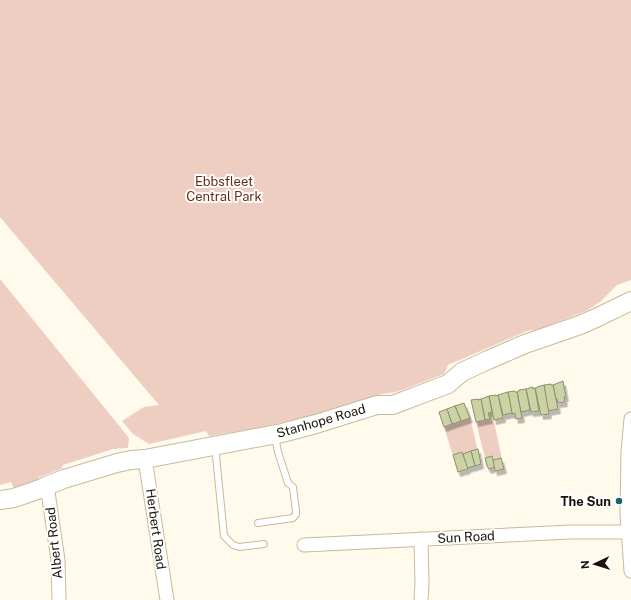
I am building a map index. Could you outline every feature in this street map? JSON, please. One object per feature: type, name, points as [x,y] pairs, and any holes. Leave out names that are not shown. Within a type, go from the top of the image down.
[{"type":"main road","name":"Stanhope Road","points":[[0,500],[13,498],[40,490],[47,485],[117,463],[275,434],[316,424],[378,405],[393,405],[400,403],[448,384],[462,372],[494,358],[630,304]]},
{"type":"street","points":[[631,420],[628,452],[627,509],[631,571]]},
{"type":"street","name":"Herbert Road","points":[[145,458],[167,600]]},
{"type":"street","name":"Albert Road","points":[[47,485],[58,560],[59,600]]},
{"type":"street","name":"Sun Road","points":[[304,545],[571,532],[628,532]]},
{"type":"street","points":[[421,539],[421,600]]},
{"type":"lane","points":[[258,523],[293,518],[296,514],[293,487],[288,483],[278,452],[275,434]]},
{"type":"lane","points":[[215,445],[224,536],[233,545],[239,547],[264,544]]},
{"type":"green space","name":"Ebbsfleet Central Park","points":[[0,0],[631,0],[631,280],[617,285],[600,302],[586,311],[540,329],[527,331],[448,365],[444,374],[397,392],[382,394],[314,415],[258,428],[209,436],[206,431],[149,444],[133,434],[122,421],[144,407],[159,405],[0,217]]},
{"type":"green space","points":[[0,279],[129,438],[128,448],[113,449],[63,465],[61,469],[39,477],[35,482],[14,489],[11,482],[0,485]]},
{"type":"green space","points":[[492,412],[504,469],[495,467],[489,469],[487,466],[476,422],[489,419],[488,413]]},
{"type":"green space","points":[[470,418],[481,464],[458,472],[444,427]]},
{"type":"building","points":[[563,381],[566,397],[564,397],[565,402],[558,403],[553,385]]},
{"type":"building","points":[[544,385],[553,385],[558,409],[548,411]]},
{"type":"building","points":[[544,385],[549,414],[541,415],[535,388]]},
{"type":"building","points":[[533,387],[533,389],[535,388],[539,411],[531,412],[526,389]]},
{"type":"building","points":[[526,389],[530,410],[521,412],[517,392],[519,390]]},
{"type":"building","points":[[508,392],[517,392],[522,418],[516,419],[515,413],[512,414]]},
{"type":"building","points":[[508,392],[512,413],[503,415],[498,395]]},
{"type":"building","points":[[498,395],[503,418],[494,420],[489,396]]},
{"type":"building","points":[[489,396],[492,412],[488,413],[490,419],[485,420],[481,399]]},
{"type":"building","points":[[481,399],[485,420],[476,422],[471,400]]},
{"type":"building","points":[[464,403],[470,418],[461,421],[455,406]]},
{"type":"building","points":[[455,406],[461,421],[452,424],[447,409]]},
{"type":"building","points":[[447,409],[452,424],[444,427],[439,412]]},
{"type":"building","points":[[478,449],[481,464],[475,466],[471,451]]},
{"type":"building","points":[[471,451],[475,466],[467,468],[463,454]]},
{"type":"building","points":[[462,452],[468,469],[458,472],[453,455]]},
{"type":"building","points":[[492,456],[495,467],[489,469],[485,458]]},
{"type":"building","points":[[501,458],[504,469],[495,471],[493,460]]},
{"type":"place","name":"The Sun","points":[[619,501]]}]
